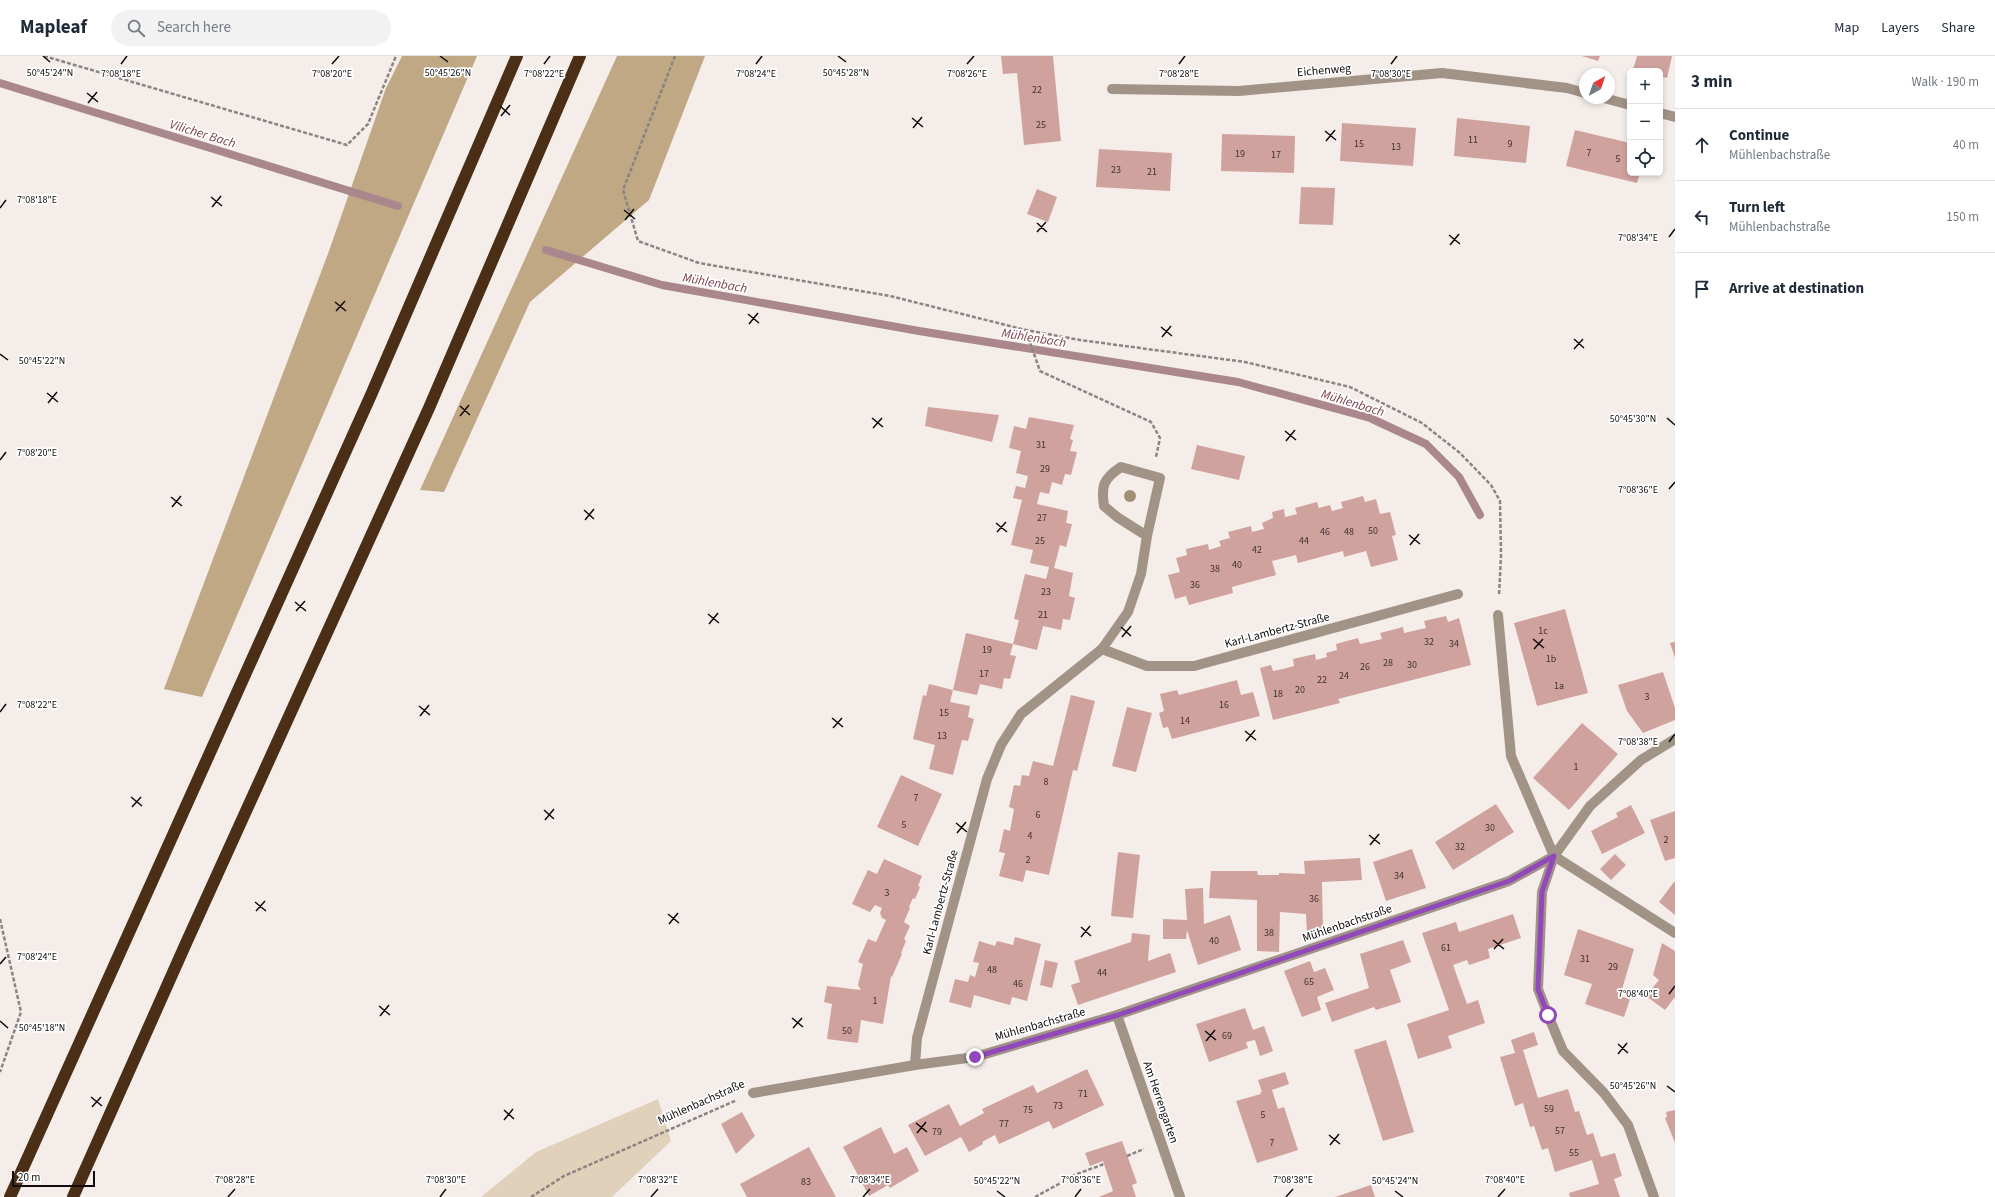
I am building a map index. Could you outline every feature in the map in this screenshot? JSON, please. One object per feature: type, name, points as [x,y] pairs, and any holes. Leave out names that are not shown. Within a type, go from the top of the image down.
[{"type":"highway","points":[[10,1197],[371,395],[517,56]]},
{"type":"highway","points":[[73,1197],[187,941],[429,408],[580,56]]},
{"type":"street","name":"Eichenweg","points":[[1112,89],[1239,91],[1442,73],[1567,88],[1579,91]]},
{"type":"street","points":[[1615,101],[1627,104]]},
{"type":"street","points":[[1663,114],[1675,117]]},
{"type":"street","points":[[1147,536],[1117,517],[1104,506],[1102,489],[1109,475],[1120,467],[1153,476]]},
{"type":"street","name":"Karl-Lambertz-Straße","points":[[915,1065],[917,1038],[987,779],[1001,745],[1021,714],[1102,649],[1128,612],[1141,574],[1147,536],[1160,478],[1153,476]]},
{"type":"street","name":"Karl-Lambertz-Straße","points":[[1102,649],[1147,666],[1194,666],[1458,594]]},
{"type":"street","points":[[1498,615],[1511,756],[1554,856],[1675,932]]},
{"type":"street","points":[[1654,1197],[1628,1125],[1604,1093],[1563,1051],[1538,989],[1542,892],[1554,856],[1590,806],[1641,760],[1675,739]]},
{"type":"street","name":"Mühlenbachstraße","points":[[753,1093],[915,1065],[975,1057],[1118,1015],[1509,881],[1554,856]]},
{"type":"street","name":"Am Herrengarten","points":[[1118,1015],[1180,1197]]},
{"type":"path","points":[[44,56],[347,145],[368,124],[396,56]]},
{"type":"path","points":[[675,56],[622,190],[638,241],[699,263],[890,296],[1026,330],[1080,340],[1245,362],[1350,387],[1422,423],[1460,453],[1491,485],[1500,501],[1501,556],[1498,615]]},
{"type":"path","points":[[1026,330],[1040,371],[1151,422],[1160,438],[1153,476]]},
{"type":"path","points":[[0,919],[21,1012],[0,1072]]},
{"type":"path","name":"Mühlenbachstraße","points":[[531,1197],[564,1176],[753,1093]]},
{"type":"path","points":[[1035,1197],[1077,1174],[1104,1164]]},
{"type":"shaded area","points":[[402,56],[477,56],[202,697],[164,689],[329,251],[386,88]]},
{"type":"shaded area","points":[[617,56],[705,56],[649,200],[530,302],[444,492],[420,490]]},
{"type":"shaded area","points":[[658,1099],[671,1141],[612,1197],[481,1197],[536,1152]]},
{"type":"building","points":[[1001,56],[1053,56],[1061,141],[1024,145],[1017,73],[1003,74]]},
{"type":"building","points":[[1582,56],[1600,56],[1598,61]]},
{"type":"building","points":[[1637,56],[1672,56],[1667,78],[1663,77],[1663,68],[1634,68]]},
{"type":"building","points":[[1457,118],[1530,126],[1526,163],[1454,156]]},
{"type":"building","points":[[1342,123],[1416,128],[1413,166],[1340,161]]},
{"type":"building","points":[[1575,130],[1627,142],[1627,176],[1639,176],[1637,183],[1566,166]]},
{"type":"building","points":[[1222,134],[1295,136],[1294,173],[1221,171]]},
{"type":"building","points":[[1099,149],[1172,153],[1170,191],[1096,187]]},
{"type":"building","points":[[1301,187],[1335,188],[1333,225],[1299,224]]},
{"type":"building","points":[[1037,189],[1057,197],[1048,222],[1027,214]]},
{"type":"building","points":[[928,407],[999,415],[992,442],[925,426]]},
{"type":"building","points":[[1029,417],[1074,425],[1070,439],[1073,440],[1070,451],[1077,452],[1071,475],[1065,474],[1062,485],[1052,482],[1049,494],[1040,492],[1037,504],[1068,511],[1066,523],[1072,524],[1066,547],[1060,545],[1054,568],[1073,573],[1069,596],[1075,598],[1070,620],[1063,619],[1061,630],[1043,626],[1037,650],[1013,644],[1019,620],[1014,619],[1025,574],[1046,579],[1049,567],[1030,563],[1033,550],[1011,545],[1022,500],[1013,498],[1016,486],[1025,488],[1028,476],[1016,473],[1021,451],[1009,448],[1014,426],[1026,429]]},
{"type":"building","points":[[1197,445],[1245,456],[1239,480],[1191,469]]},
{"type":"building","points":[[1363,496],[1365,502],[1376,499],[1380,514],[1390,512],[1396,535],[1392,536],[1398,560],[1371,567],[1366,551],[1344,557],[1343,551],[1298,563],[1296,555],[1272,561],[1276,575],[1232,587],[1233,593],[1189,605],[1186,596],[1175,599],[1168,575],[1180,572],[1176,558],[1187,555],[1186,549],[1208,544],[1209,550],[1221,546],[1219,541],[1230,538],[1228,532],[1251,526],[1252,532],[1264,529],[1262,523],[1273,518],[1272,512],[1284,509],[1285,517],[1297,514],[1295,508],[1317,502],[1319,508],[1330,505],[1332,511],[1343,508],[1341,502]]},
{"type":"building","points":[[1565,609],[1588,693],[1537,706],[1514,623]]},
{"type":"building","points":[[1446,616],[1448,622],[1459,618],[1471,665],[1338,699],[1340,703],[1273,720],[1260,668],[1271,665],[1273,671],[1294,666],[1293,659],[1315,654],[1316,660],[1327,657],[1326,653],[1337,650],[1336,644],[1358,638],[1360,644],[1382,639],[1380,633],[1403,627],[1404,633],[1426,628],[1424,621]]},
{"type":"building","points":[[966,633],[1013,644],[1010,655],[1016,656],[1010,679],[1004,678],[1002,689],[980,684],[977,695],[953,690]]},
{"type":"building","points":[[1675,642],[1675,658],[1670,643]]},
{"type":"building","points":[[1663,672],[1675,708],[1675,720],[1643,733],[1627,711],[1618,685]]},
{"type":"building","points":[[1237,680],[1241,695],[1253,692],[1260,716],[1172,739],[1168,727],[1163,728],[1159,713],[1164,711],[1160,694],[1177,690],[1179,695]]},
{"type":"building","points":[[929,684],[953,690],[950,702],[970,706],[968,717],[974,719],[968,741],[962,740],[953,775],[929,769],[935,745],[913,739],[923,695],[926,696]]},
{"type":"building","points":[[1071,695],[1095,701],[1077,771],[1073,770],[1049,875],[1026,870],[1023,882],[999,876],[1005,853],[999,852],[1004,829],[1010,831],[1014,809],[1009,807],[1014,785],[1020,786],[1022,775],[1029,776],[1033,761],[1053,766]]},
{"type":"building","points":[[1127,707],[1152,713],[1136,772],[1112,766]]},
{"type":"building","points":[[1582,723],[1618,754],[1569,810],[1533,778]]},
{"type":"building","points":[[901,775],[942,794],[918,846],[877,827]]},
{"type":"building","points":[[1496,804],[1514,832],[1453,870],[1435,842]]},
{"type":"building","points":[[1631,805],[1645,833],[1602,854],[1591,831],[1618,817],[1616,813]]},
{"type":"building","points":[[1675,811],[1675,858],[1665,861],[1650,820]]},
{"type":"building","points":[[1412,849],[1426,888],[1386,901],[1373,862]]},
{"type":"building","points":[[1118,852],[1140,855],[1133,918],[1111,916]]},
{"type":"building","points":[[1615,854],[1626,865],[1611,880],[1600,869]]},
{"type":"building","points":[[1360,858],[1362,880],[1322,882],[1323,932],[1307,933],[1306,914],[1280,912],[1279,952],[1257,951],[1257,900],[1209,898],[1211,871],[1257,871],[1258,875],[1279,875],[1279,873],[1305,874],[1304,861]]},
{"type":"building","points":[[884,859],[922,876],[918,886],[920,887],[915,899],[913,898],[904,922],[910,926],[904,939],[906,941],[901,953],[902,954],[892,977],[891,976],[883,1024],[861,1020],[858,1043],[827,1039],[832,1004],[824,1002],[827,986],[861,990],[858,985],[863,964],[858,962],[868,939],[876,942],[886,920],[882,918],[880,913],[882,908],[875,905],[870,912],[852,904],[868,870],[877,874]]},
{"type":"building","points":[[1675,882],[1675,915],[1659,902]]},
{"type":"building","points":[[1203,888],[1204,924],[1230,915],[1241,950],[1198,965],[1187,930],[1186,939],[1163,939],[1163,919],[1187,920],[1185,889]]},
{"type":"building","points":[[1513,914],[1521,938],[1488,949],[1490,958],[1469,965],[1467,960],[1453,965],[1467,1004],[1478,1000],[1485,1023],[1448,1036],[1452,1048],[1418,1059],[1407,1024],[1449,1010],[1422,933],[1456,922],[1459,932]]},
{"type":"building","points":[[1578,929],[1634,949],[1620,996],[1630,999],[1624,1017],[1585,1004],[1592,984],[1564,975]]},
{"type":"building","points":[[1132,933],[1150,935],[1148,961],[1170,953],[1176,972],[1078,1005],[1071,985],[1080,982],[1074,961],[1131,942]]},
{"type":"building","points":[[1015,937],[1041,944],[1027,1001],[1012,997],[1010,1005],[974,995],[971,1008],[949,1002],[955,979],[968,982],[970,975],[975,977],[979,963],[973,962],[979,941],[995,946],[997,941],[1013,945]]},
{"type":"building","points":[[1403,940],[1411,962],[1390,970],[1401,1002],[1376,1010],[1374,1007],[1332,1022],[1325,1003],[1369,988],[1360,954]]},
{"type":"building","points":[[1662,943],[1675,951],[1675,997],[1665,1010],[1646,996],[1659,980],[1653,975]]},
{"type":"building","points":[[1045,960],[1058,963],[1052,988],[1040,985]]},
{"type":"building","points":[[1310,961],[1314,972],[1325,968],[1334,990],[1317,997],[1321,1010],[1302,1017],[1284,971]]},
{"type":"building","points":[[1245,1008],[1253,1030],[1264,1026],[1273,1051],[1260,1056],[1255,1040],[1246,1042],[1248,1048],[1209,1062],[1196,1024]]},
{"type":"building","points":[[1534,1032],[1538,1045],[1523,1050],[1538,1098],[1568,1089],[1575,1112],[1579,1111],[1587,1135],[1593,1133],[1601,1157],[1615,1153],[1622,1176],[1614,1179],[1620,1197],[1570,1197],[1569,1193],[1599,1184],[1592,1160],[1555,1172],[1548,1148],[1542,1150],[1534,1126],[1530,1127],[1523,1103],[1515,1106],[1500,1057],[1515,1053],[1511,1040]]},
{"type":"building","points":[[1386,1040],[1414,1132],[1383,1141],[1354,1050]]},
{"type":"building","points":[[1087,1069],[1104,1105],[1053,1129],[1049,1121],[999,1144],[995,1135],[982,1142],[983,1144],[969,1152],[961,1137],[925,1156],[908,1125],[949,1104],[960,1126],[984,1113],[982,1109],[1033,1085],[1037,1093]]},
{"type":"building","points":[[1285,1072],[1289,1084],[1272,1090],[1278,1109],[1284,1107],[1298,1150],[1257,1163],[1236,1101],[1261,1094],[1260,1092],[1262,1092],[1258,1080]]},
{"type":"building","points":[[1675,1110],[1675,1143],[1665,1118],[1667,1117],[1666,1112]]},
{"type":"building","points":[[742,1112],[755,1136],[736,1154],[721,1124]]},
{"type":"building","points":[[881,1127],[894,1154],[907,1147],[919,1171],[890,1188],[888,1185],[869,1196],[843,1147]]},
{"type":"building","points":[[1122,1141],[1137,1183],[1132,1185],[1136,1197],[1099,1197],[1113,1191],[1103,1161],[1090,1166],[1085,1153]]},
{"type":"building","points":[[809,1147],[836,1197],[747,1197],[740,1184]]},
{"type":"building","points":[[1371,1185],[1375,1197],[1335,1197]]},
{"type":"waterway","name":"Vilicher Bach","points":[[0,83],[398,206]]},
{"type":"waterway","name":"Mühlenbach","points":[[546,250],[662,285],[919,331],[1238,382],[1370,418],[1426,444],[1459,477],[1480,515]]},
{"type":"route","points":[[975,1057],[1118,1015],[1509,881],[1554,856],[1542,892],[1538,989],[1548,1015]]}]
